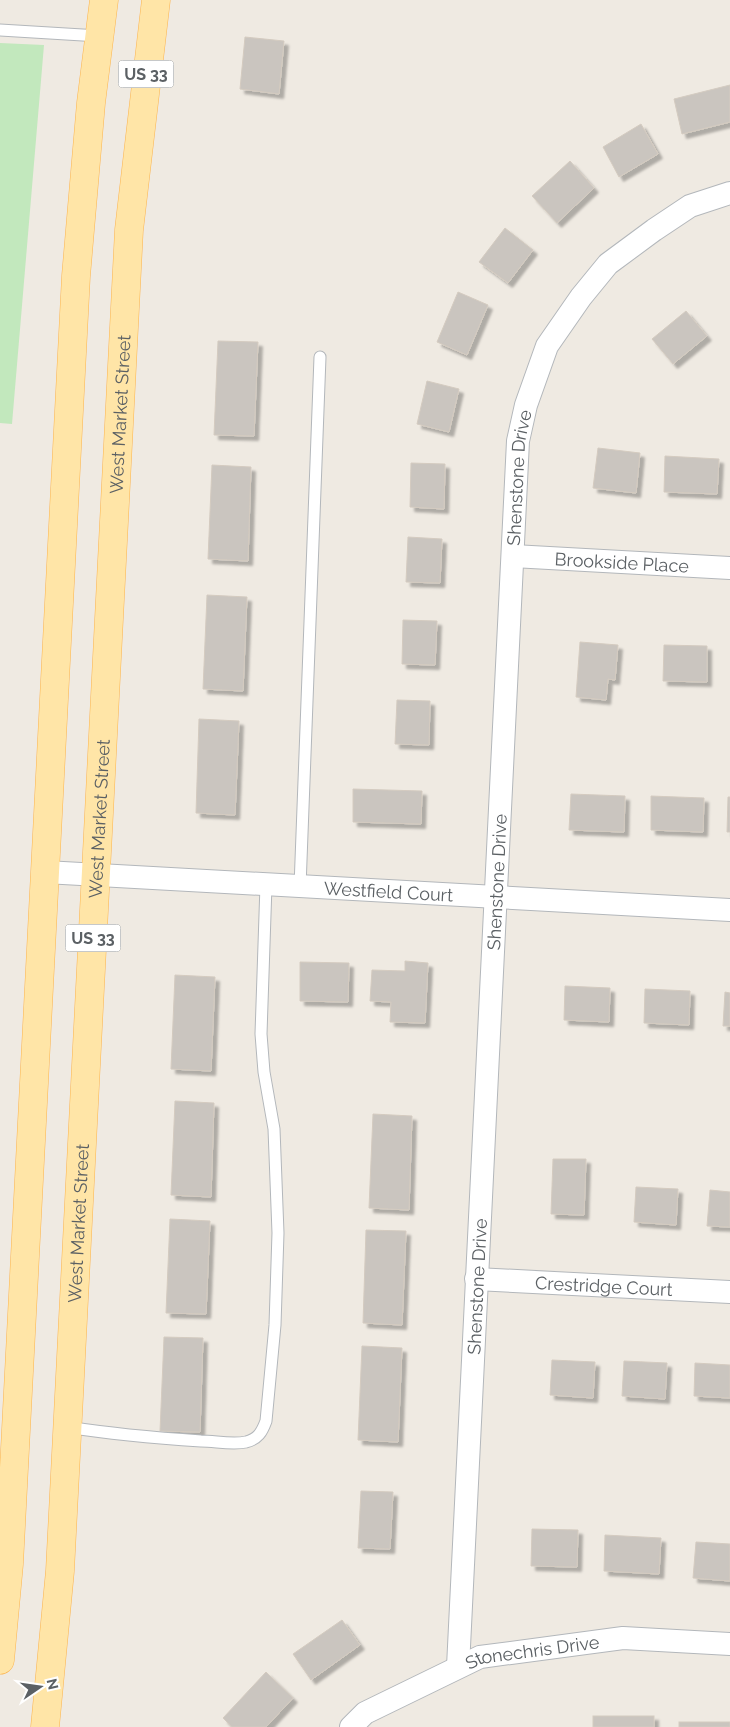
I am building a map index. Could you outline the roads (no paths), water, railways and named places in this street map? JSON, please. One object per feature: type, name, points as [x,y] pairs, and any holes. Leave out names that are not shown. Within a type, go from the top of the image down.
[{"type":"main road","name":"US 33","points":[[0,1660],[9,1564],[76,276],[104,0]]},
{"type":"main road","name":"West Market Street","points":[[45,1727],[59,1580],[68,1427],[129,230],[156,0]]},
{"type":"street","name":"Shenstone Drive","points":[[458,1667],[518,441],[526,405],[548,346],[581,298],[608,264],[690,206],[730,193]]},
{"type":"street","name":"Brookside Place","points":[[513,556],[730,568]]},
{"type":"street","name":"Westfield Court","points":[[45,872],[730,910]]},
{"type":"street","name":"Crestridge Court","points":[[476,1279],[730,1292]]},
{"type":"street","name":"Stonechris Drive","points":[[351,1727],[365,1713],[480,1657],[623,1638],[730,1644]]},
{"type":"lane","points":[[0,30],[99,36]]},
{"type":"lane","points":[[300,887],[320,357]]},
{"type":"lane","points":[[68,1427],[159,1438],[240,1442],[256,1438],[262,1433],[266,1421],[275,1325],[278,1233],[274,1129],[262,1057],[261,1034],[266,885]]}]
